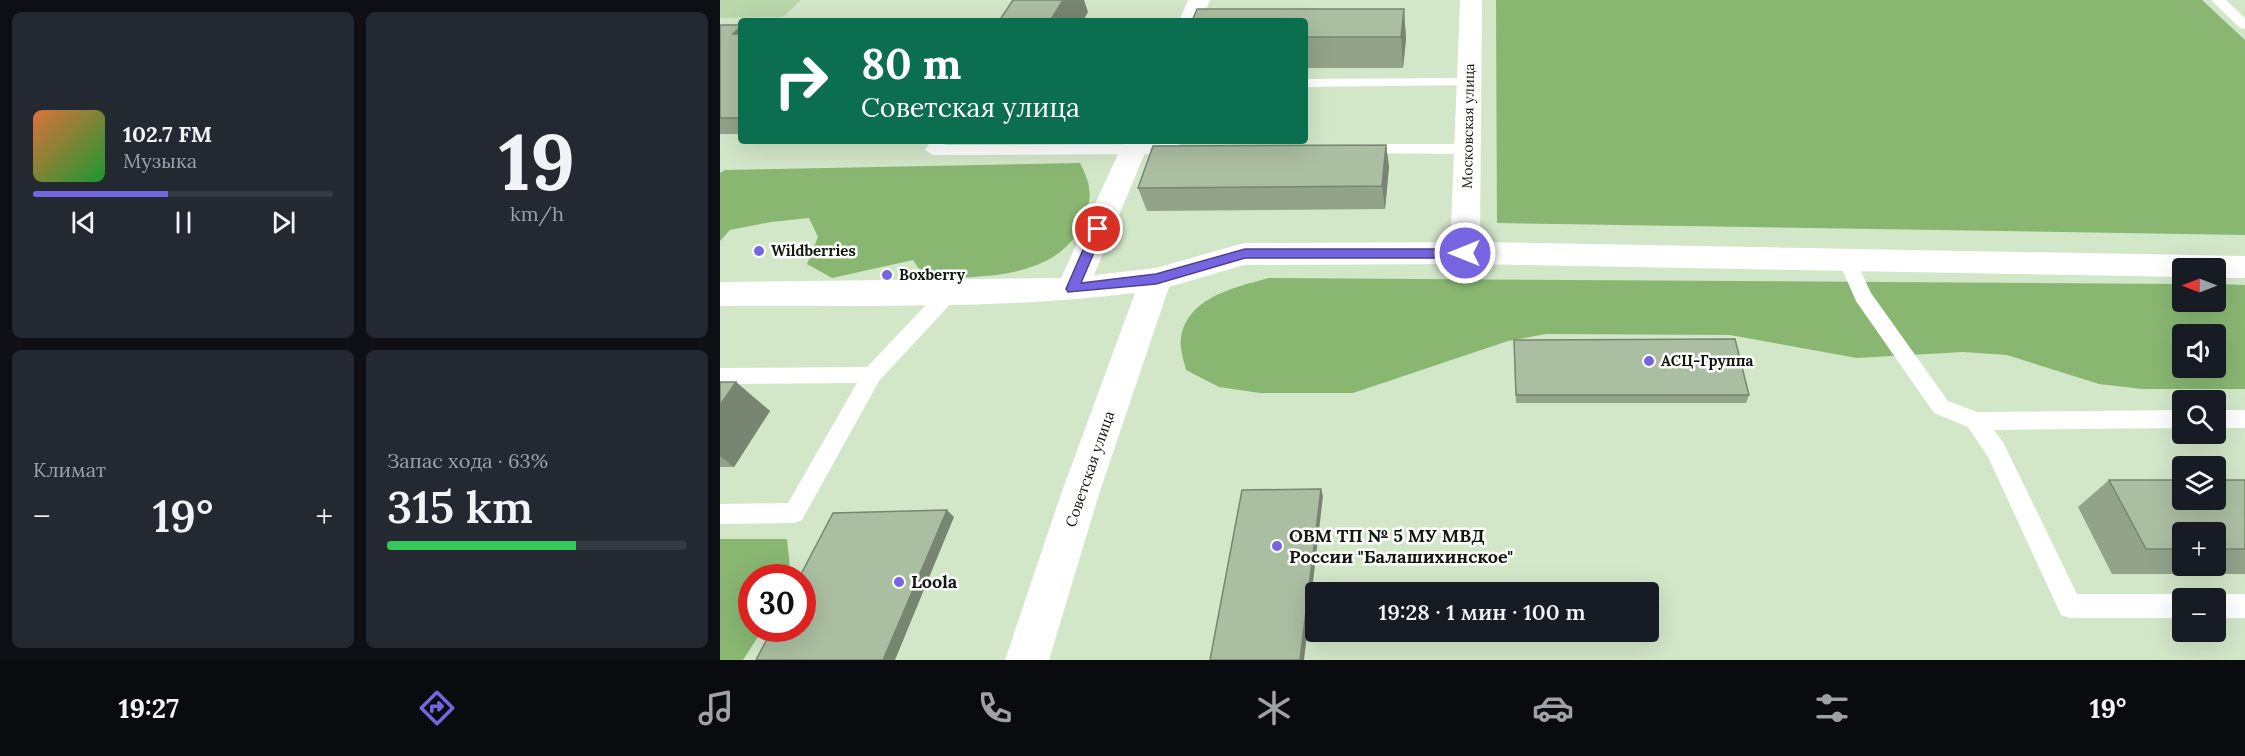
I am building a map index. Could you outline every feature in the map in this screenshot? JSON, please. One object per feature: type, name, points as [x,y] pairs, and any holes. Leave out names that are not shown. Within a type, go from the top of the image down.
[{"type":"street","points":[[1191,18],[1199,0]]},
{"type":"street","name":"Московская улица","points":[[1465,253],[1471,0]]},
{"type":"street","points":[[1072,289],[1135,145]]},
{"type":"street","points":[[720,294],[949,293],[1072,289],[1156,279],[1245,254],[1465,253],[2245,267]]},
{"type":"street","name":"Советская улица","points":[[1027,660],[1080,494],[1156,279]]},
{"type":"lane","points":[[2218,0],[2245,25]]},
{"type":"lane","points":[[1308,83],[1469,82]]},
{"type":"lane","points":[[937,144],[933,150],[1135,145],[1193,149]]},
{"type":"lane","points":[[1348,149],[1468,149]]},
{"type":"lane","points":[[1847,260],[1863,296],[1941,407],[1976,421],[2172,419]]},
{"type":"lane","points":[[720,514],[794,513],[872,375],[949,293]]},
{"type":"lane","points":[[720,376],[872,375]]},
{"type":"lane","points":[[2226,419],[2245,419]]},
{"type":"lane","points":[[1976,421],[1996,451],[2070,606],[2172,606]]},
{"type":"lane","points":[[2226,606],[2245,606]]},
{"type":"green space","points":[[720,0],[801,0],[783,17],[720,18]]},
{"type":"green space","points":[[1496,0],[2202,0],[2245,40],[2245,235],[1497,223]]},
{"type":"green space","points":[[1080,163],[1087,178],[1090,197],[1084,220],[1072,240],[1056,255],[1037,265],[1015,271],[969,277],[925,278],[913,260],[832,278],[807,264],[818,237],[809,218],[730,230],[720,241],[720,173],[725,170]]},
{"type":"green space","points":[[1269,278],[2172,284],[2172,312],[2226,312],[2226,284],[2245,285],[2245,389],[2142,389],[2099,384],[2007,355],[1963,352],[1857,358],[1730,335],[1546,334],[1508,341],[1353,393],[1260,393],[1219,387],[1186,370],[1181,350],[1181,338],[1185,324],[1203,303],[1228,290]]},
{"type":"green space","points":[[720,539],[787,539],[790,564],[738,564],[738,642],[755,642],[743,660],[720,660]]},
{"type":"building","points":[[1013,0],[1063,0],[1052,18],[1001,18]]},
{"type":"building","points":[[1197,9],[1404,9],[1401,37],[1308,37],[1308,18],[1193,18]]},
{"type":"building","points":[[720,25],[738,25],[738,29],[733,34],[738,34],[738,118],[720,118]]},
{"type":"building","points":[[1386,145],[1382,186],[1138,188],[1153,146]]},
{"type":"building","points":[[1735,339],[1749,395],[1516,395],[1514,340]]},
{"type":"building","points":[[720,382],[736,382],[720,405]]},
{"type":"building","points":[[2109,480],[2172,480],[2172,510],[2226,510],[2226,480],[2245,480],[2245,549],[2226,549],[2226,522],[2172,522],[2172,549],[2146,549]]},
{"type":"building","name":"ОВМ ТП № 5 МУ МВД России \"Балашихинское\"","points":[[1321,489],[1310,582],[1305,582],[1305,619],[1300,660],[1210,660],[1242,490]]},
{"type":"building","points":[[947,510],[883,660],[756,660],[766,642],[816,642],[816,564],[806,564],[833,513]]},
{"type":"place","name":"Wildberries","points":[[759,251]]},
{"type":"place","name":"Boxberry","points":[[887,275]]},
{"type":"place","name":"АСЦ-Группа","points":[[1649,361]]},
{"type":"place","name":"ОВМ ТП № 5 МУ МВД России \"Балашихинское\"","points":[[1277,546]]},
{"type":"place","name":"Loola","points":[[899,582]]},
{"type":"route","points":[[1098,229],[1072,289],[1156,279],[1245,254],[1465,253]]}]
